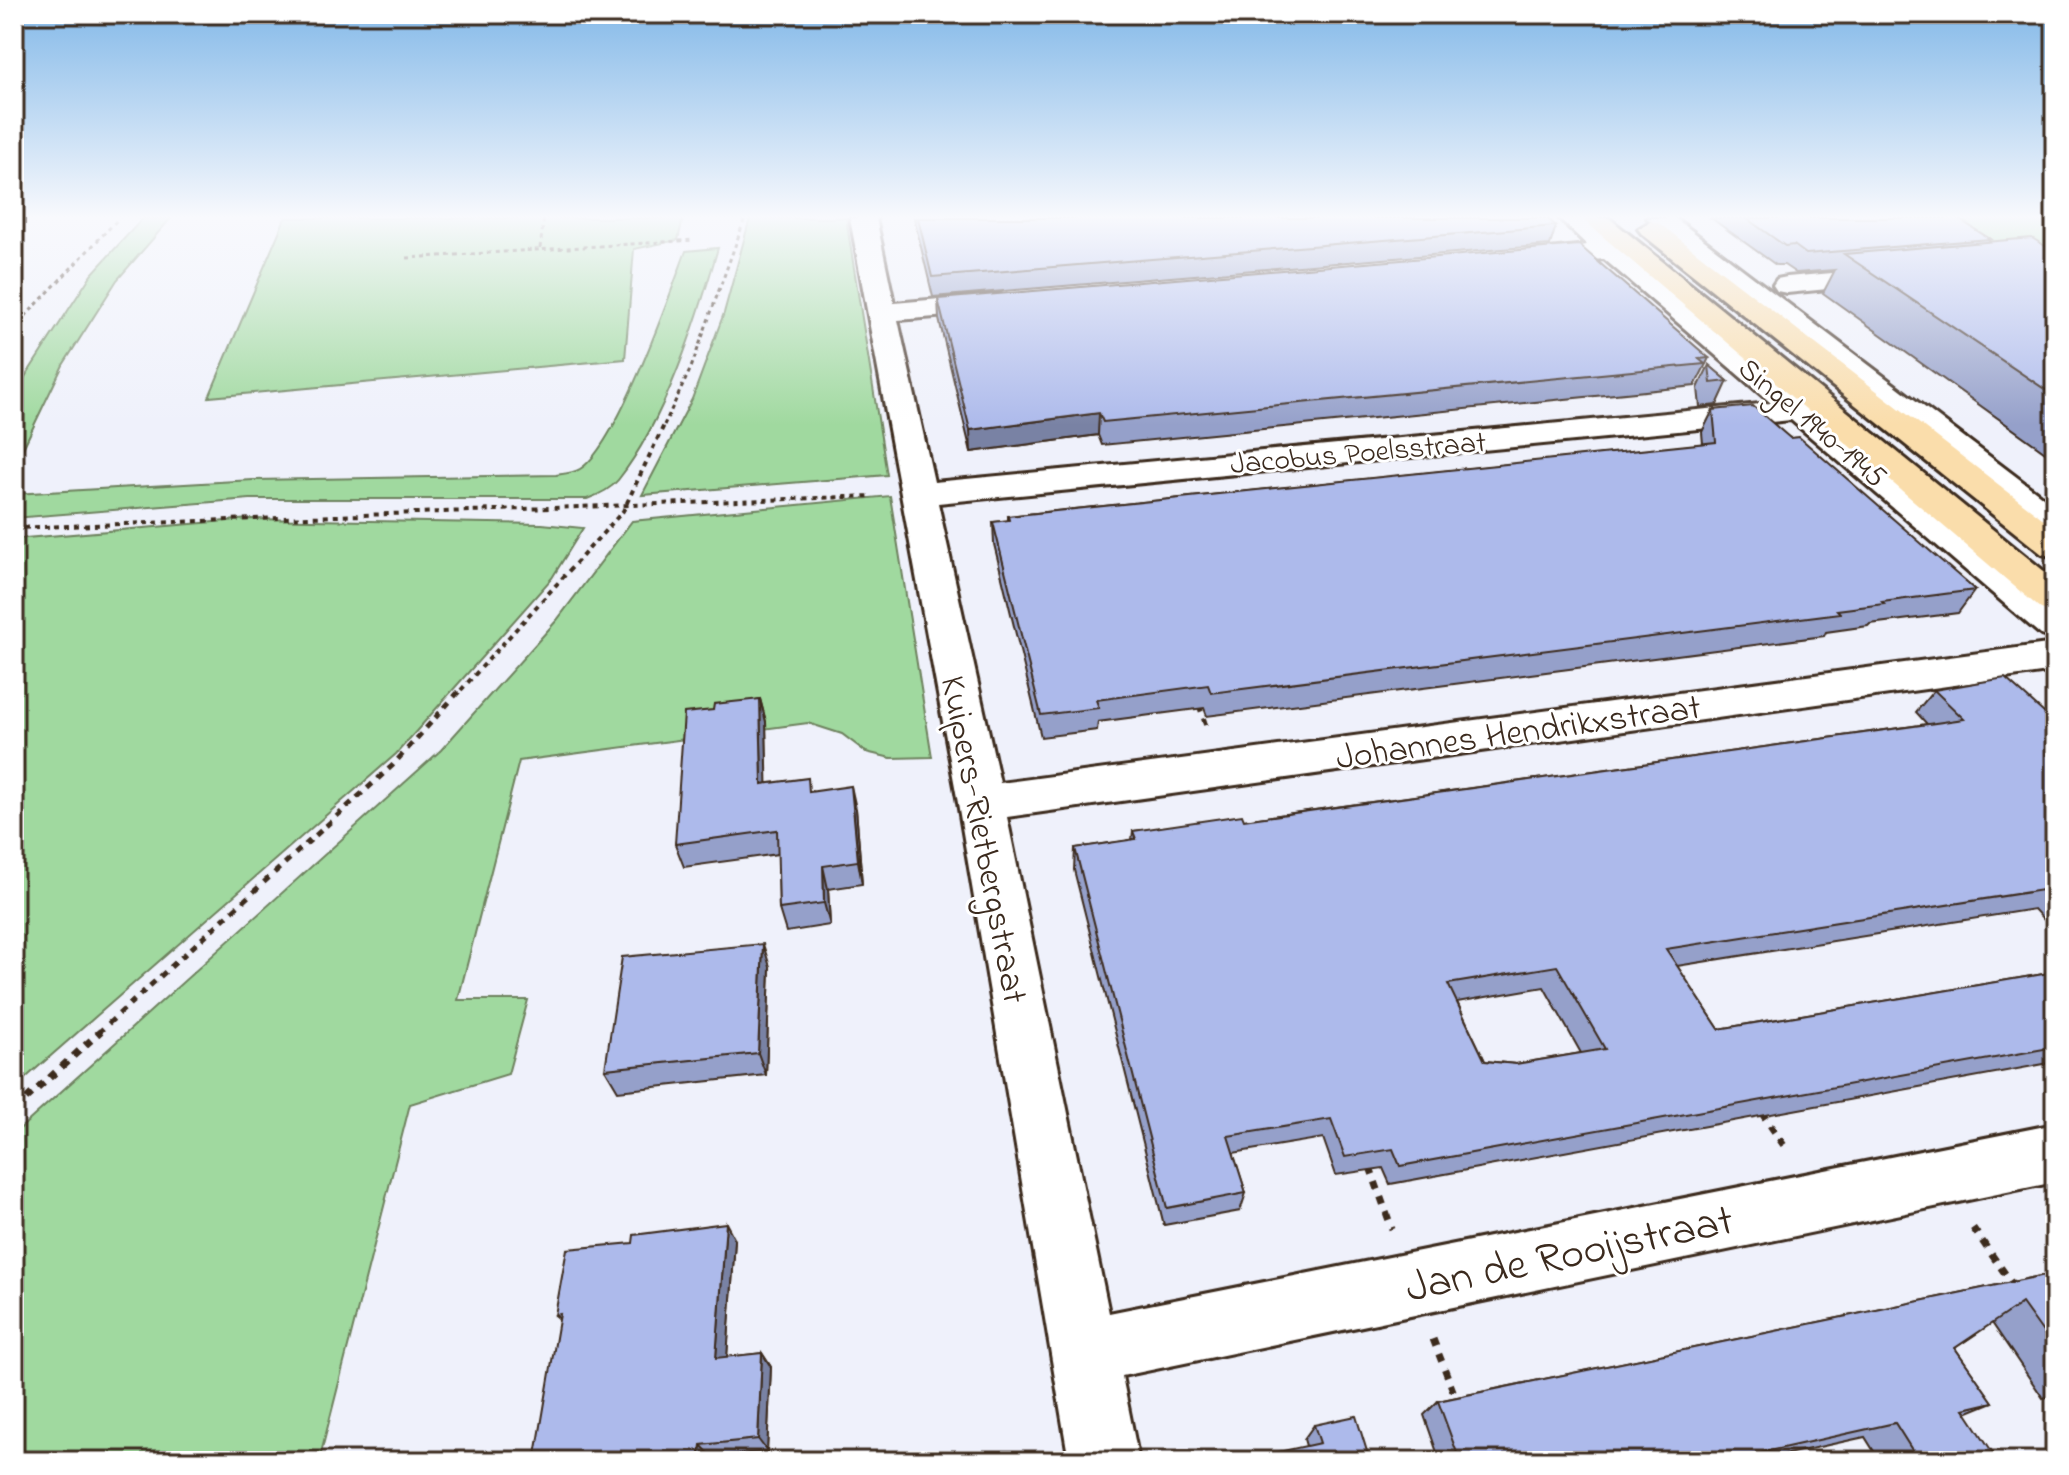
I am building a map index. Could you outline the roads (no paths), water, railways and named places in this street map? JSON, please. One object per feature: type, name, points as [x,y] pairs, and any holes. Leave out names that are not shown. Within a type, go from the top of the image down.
[{"type":"main road","name":"Singel 1940-1945","points":[[1676,287],[2055,600]]},
{"type":"main road","name":"Singel 1940-1945","points":[[1726,287],[2055,546]]},
{"type":"street","name":"Kuipers-Rietbergstraat","points":[[877,287],[981,803],[1104,1461]]},
{"type":"street","name":"Singel 1940-1945","points":[[1653,287],[2055,626]]},
{"type":"street","name":"Singel 1940-1945","points":[[1748,287],[2055,523]]},
{"type":"street","points":[[882,313],[1021,301]]},
{"type":"street","name":"Jacobus Poelsstraat","points":[[917,494],[1799,410]]},
{"type":"street","name":"Johannes Hendrikxstraat","points":[[981,803],[2055,657]]},
{"type":"street","name":"Jan de Rooijstraat","points":[[1083,1351],[2055,1153]]}]
